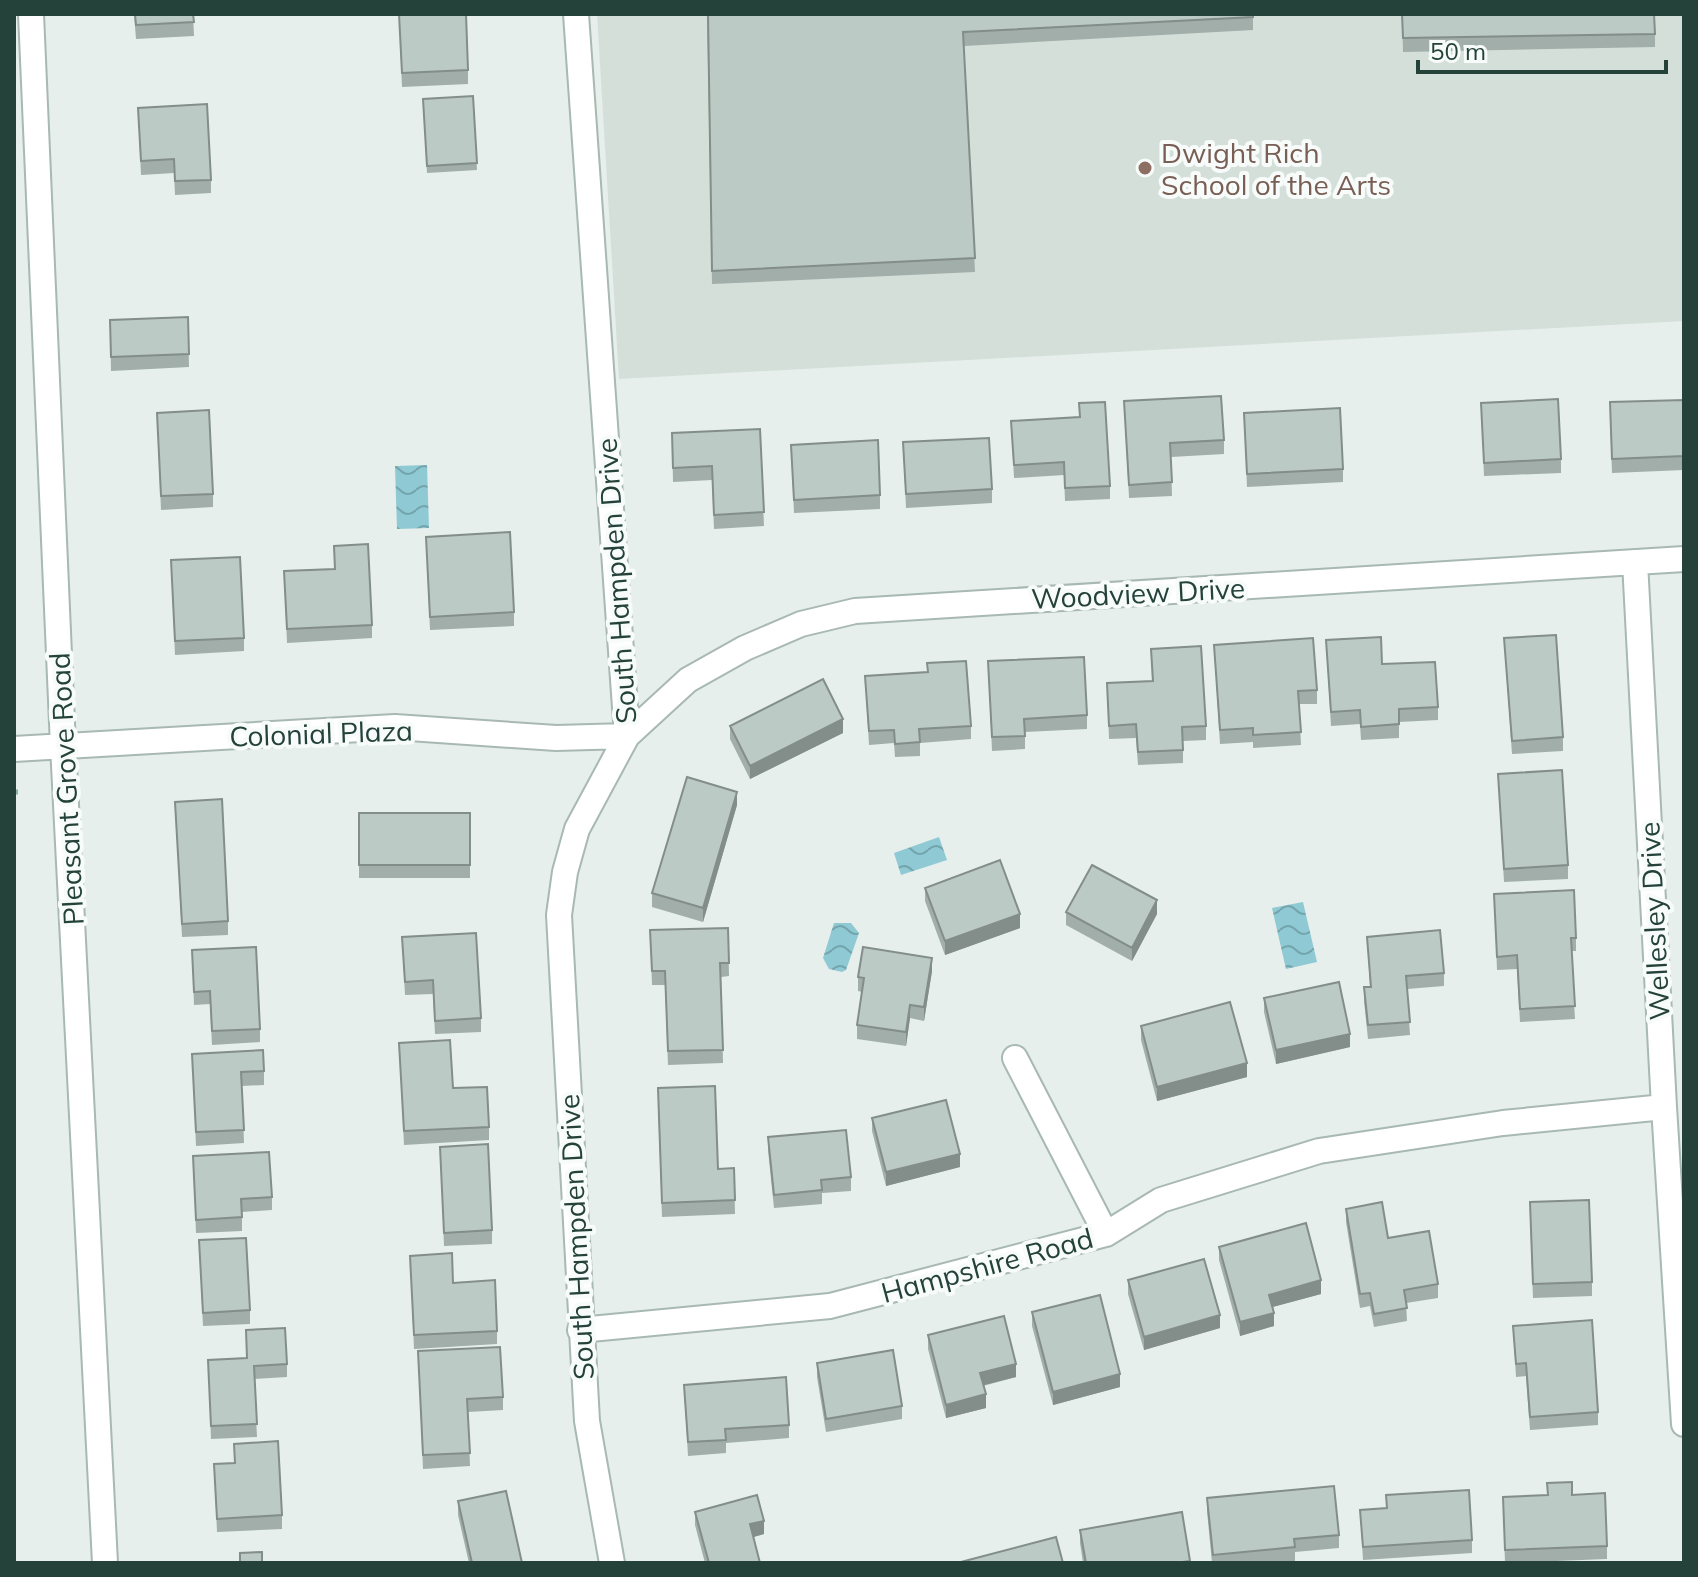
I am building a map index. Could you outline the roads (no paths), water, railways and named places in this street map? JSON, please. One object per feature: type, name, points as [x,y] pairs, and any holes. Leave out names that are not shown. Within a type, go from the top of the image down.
[{"type":"street","name":"Pleasant Grove Road","points":[[31,14],[63,746],[105,1563]]},
{"type":"street","name":"South Hampden Drive","points":[[576,14],[627,736],[577,829],[565,872],[559,915],[587,1421],[612,1563]]},
{"type":"street","name":"Woodview Drive","points":[[627,736],[688,680],[745,648],[801,624],[855,611],[1684,559]]},
{"type":"street","name":"Wellesley Drive","points":[[1635,562],[1684,1424]]},
{"type":"street","name":"Colonial Plaza","points":[[14,749],[395,727],[556,738],[627,736]]},
{"type":"street","points":[[1015,1058],[1106,1234]]},
{"type":"street","name":"Hampshire Road","points":[[580,1330],[830,1306],[1106,1234],[1161,1200],[1319,1151],[1503,1123],[1664,1107]]},
{"type":"water","points":[[427,465],[429,528],[397,529],[395,466]]},
{"type":"water","points":[[939,837],[947,860],[901,875],[894,853]]},
{"type":"water","points":[[1303,902],[1317,962],[1286,969],[1272,908]]},
{"type":"water","points":[[834,923],[851,923],[859,933],[846,970],[842,972],[829,969],[823,958]]},
{"type":"place","name":"Dwight Rich School of the Arts","points":[[1145,168]]}]
